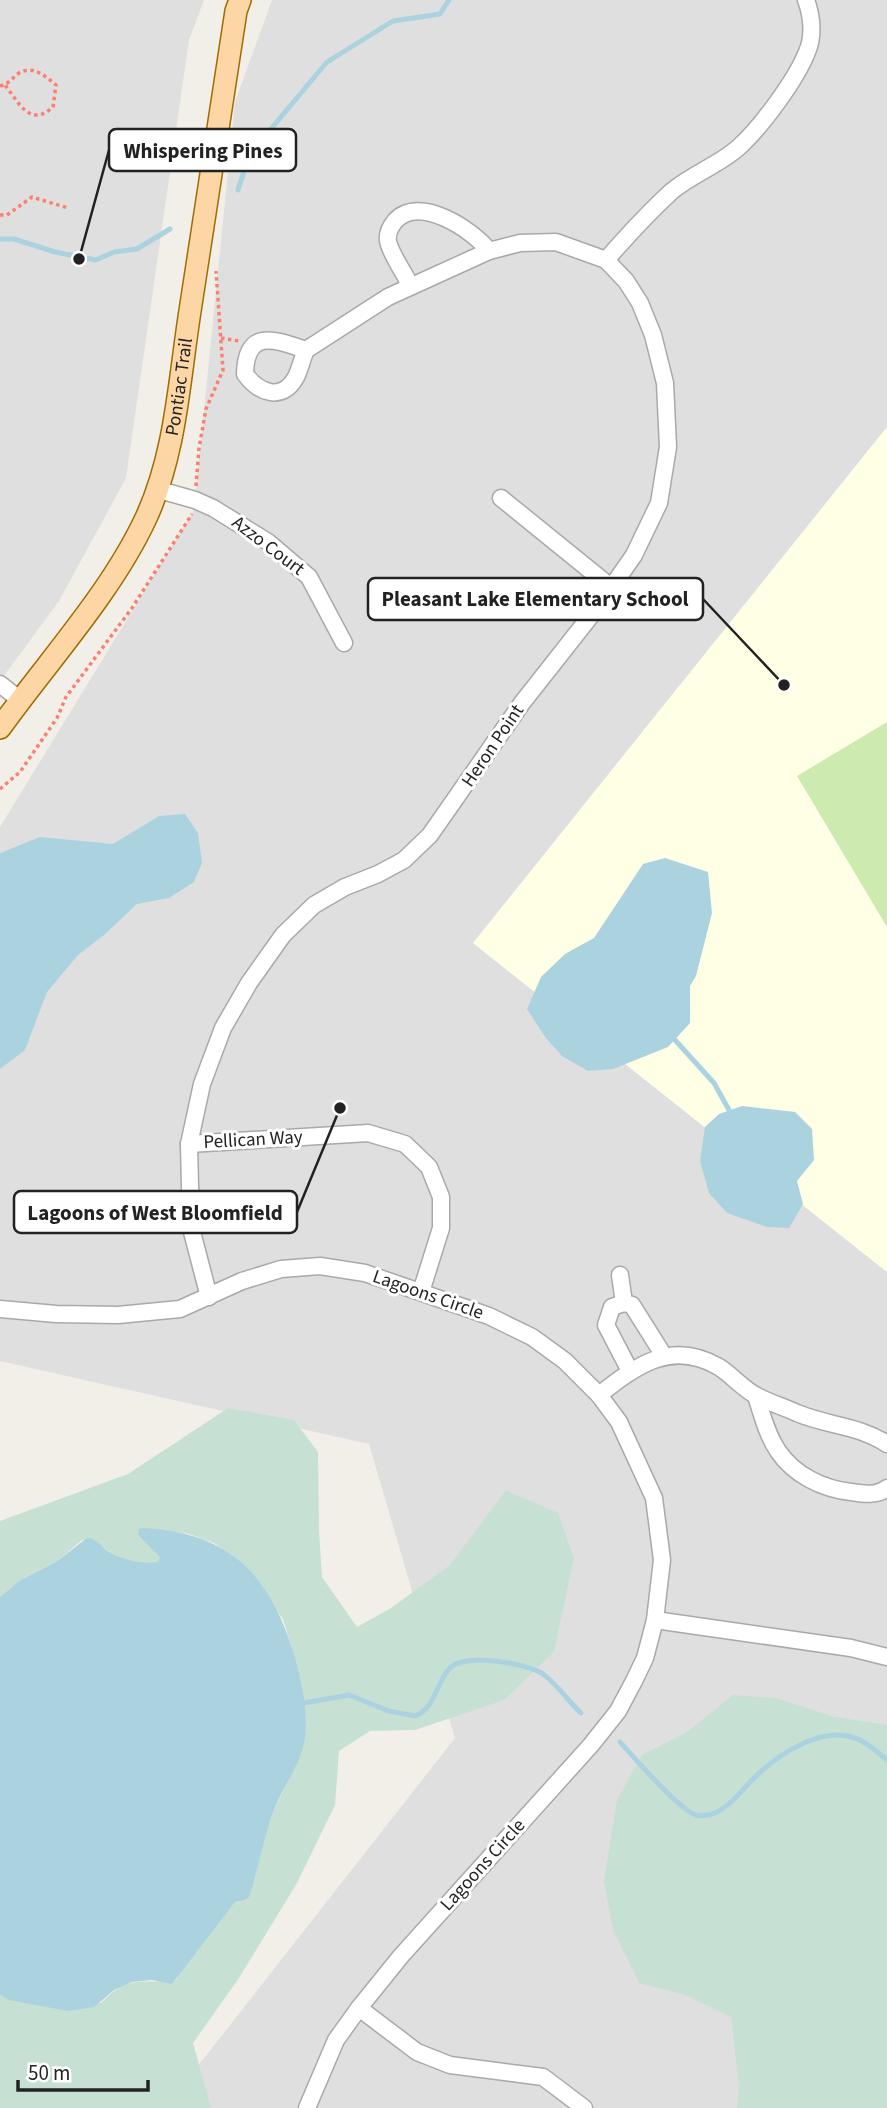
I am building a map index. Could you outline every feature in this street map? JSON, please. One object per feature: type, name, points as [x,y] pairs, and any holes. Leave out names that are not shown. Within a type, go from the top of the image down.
[{"type":"main road","name":"Pontiac Trail","points":[[0,728],[127,553],[146,517],[156,489],[172,439],[236,11],[240,0]]},
{"type":"street","points":[[606,260],[636,225],[675,189],[738,148],[761,122],[790,82],[808,51],[812,17],[806,0]]},
{"type":"street","points":[[410,285],[388,242],[390,230],[403,214],[412,211],[434,214],[458,224],[481,241],[489,251]]},
{"type":"street","name":"Heron Point","points":[[209,1297],[191,1228],[189,1144],[202,1084],[223,1028],[249,983],[283,935],[314,905],[345,887],[404,860],[430,835],[522,703],[634,555],[659,503],[668,447],[665,383],[653,335],[640,303],[626,281],[606,260],[556,242],[520,243],[489,251],[410,285],[306,350]]},
{"type":"street","name":"Azzo Court","points":[[156,489],[213,508],[268,542],[309,577],[344,643]]},
{"type":"street","points":[[501,498],[612,587]]},
{"type":"street","points":[[0,684],[20,700]]},
{"type":"street","name":"Pellican Way","points":[[189,1144],[368,1133],[405,1144],[429,1167],[441,1198],[441,1228],[421,1292]]},
{"type":"street","name":"Lagoons Circle","points":[[0,1309],[56,1314],[118,1315],[180,1308],[242,1281],[281,1269],[320,1266],[365,1273],[489,1316],[532,1337],[565,1361],[599,1395],[619,1422],[654,1498],[662,1560],[655,1620],[645,1657],[618,1711],[591,1745],[410,1946],[359,2008],[336,2040],[307,2108]]},
{"type":"street","points":[[620,1275],[624,1303]]},
{"type":"street","points":[[630,1371],[606,1325],[612,1307],[624,1303],[632,1305],[664,1356]]},
{"type":"street","points":[[599,1395],[630,1371],[664,1356],[700,1359],[718,1367],[756,1396],[819,1422],[870,1433],[887,1444]]},
{"type":"street","points":[[756,1396],[778,1451],[810,1480],[834,1490],[868,1494],[887,1488]]},
{"type":"street","points":[[655,1620],[851,1648],[887,1657]]},
{"type":"street","points":[[359,2008],[417,2052],[450,2065],[543,2077],[584,2108]]},
{"type":"path","points":[[31,70],[41,72],[56,85],[54,107],[44,115],[35,116],[26,111],[2,85],[19,73],[31,70]]},
{"type":"path","points":[[0,215],[7,215],[33,197],[68,208]]},
{"type":"shaded area","points":[[0,0],[204,0],[189,40],[126,478],[59,601],[0,681]]},
{"type":"shaded area","points":[[272,0],[887,0],[887,427],[473,943],[887,1272],[887,2108],[165,2108],[455,1738],[369,1444],[0,1361],[0,827],[194,510],[235,102]]},
{"type":"shaded area","points":[[887,427],[887,1272],[473,943]]},
{"type":"shaded area","points":[[228,1408],[294,1420],[318,1452],[322,1577],[357,1627],[391,1608],[450,1565],[506,1490],[558,1513],[574,1558],[554,1652],[504,1700],[415,1730],[370,1731],[339,1751],[335,1805],[297,1883],[239,1978],[193,2043],[211,2108],[0,2108],[0,1995],[34,2003],[101,2003],[120,1987],[128,1984],[176,1980],[184,1965],[235,1902],[245,1900],[255,1878],[264,1837],[296,1764],[305,1735],[305,1713],[301,1681],[283,1619],[232,1555],[214,1543],[189,1534],[165,1530],[138,1535],[161,1557],[158,1562],[145,1563],[119,1557],[96,1543],[82,1540],[56,1562],[19,1581],[0,1597],[0,1521],[128,1474]]},
{"type":"shaded area","points":[[733,1695],[776,1698],[835,1717],[887,1725],[887,2108],[737,2108],[739,2087],[731,2017],[685,1995],[639,1983],[613,1930],[604,1881],[617,1800],[642,1755],[687,1732]]},
{"type":"green space","points":[[887,722],[887,927],[797,776]]},
{"type":"water","points":[[185,814],[198,833],[202,863],[194,882],[169,898],[137,904],[78,955],[47,992],[25,1050],[0,1069],[0,853],[40,837],[113,844],[159,816]]},
{"type":"water","points":[[665,858],[708,872],[712,913],[696,976],[690,986],[690,1023],[668,1047],[613,1069],[588,1071],[562,1056],[545,1037],[527,1009],[541,977],[565,954],[594,938],[643,864]]},
{"type":"water","points":[[742,1106],[795,1112],[812,1129],[814,1160],[797,1181],[803,1204],[789,1228],[767,1227],[727,1213],[709,1193],[700,1161],[705,1127],[719,1114]]},
{"type":"water","points":[[139,1529],[172,1531],[220,1547],[256,1577],[282,1621],[295,1659],[305,1703],[303,1747],[274,1810],[249,1897],[235,1902],[172,1984],[152,1980],[132,1982],[114,1990],[94,2007],[68,2011],[9,2000],[0,1995],[0,1597],[19,1581],[56,1562],[87,1538],[95,1540],[106,1550],[124,1559],[158,1562],[160,1557],[138,1535]]},
{"type":"waterway","points":[[238,190],[249,155],[327,62],[393,21],[440,14],[449,0]]},
{"type":"waterway","points":[[0,239],[14,239],[55,252],[96,260],[114,252],[137,249],[170,229]]},
{"type":"waterway","points":[[675,1040],[714,1083],[729,1110]]},
{"type":"waterway","points":[[304,1703],[349,1695],[389,1711],[415,1716],[431,1702],[449,1669],[456,1664],[480,1660],[523,1666],[543,1674],[581,1713]]},
{"type":"waterway","points":[[620,1742],[689,1812],[705,1816],[721,1810],[735,1799],[772,1762],[811,1740],[825,1736],[852,1737],[887,1760]]},
{"type":"place","name":"Whispering Pines","points":[[79,259]]},
{"type":"place","name":"Pleasant Lake Elementary School","points":[[784,685]]},
{"type":"place","name":"Lagoons of West Bloomfield","points":[[340,1108]]}]
